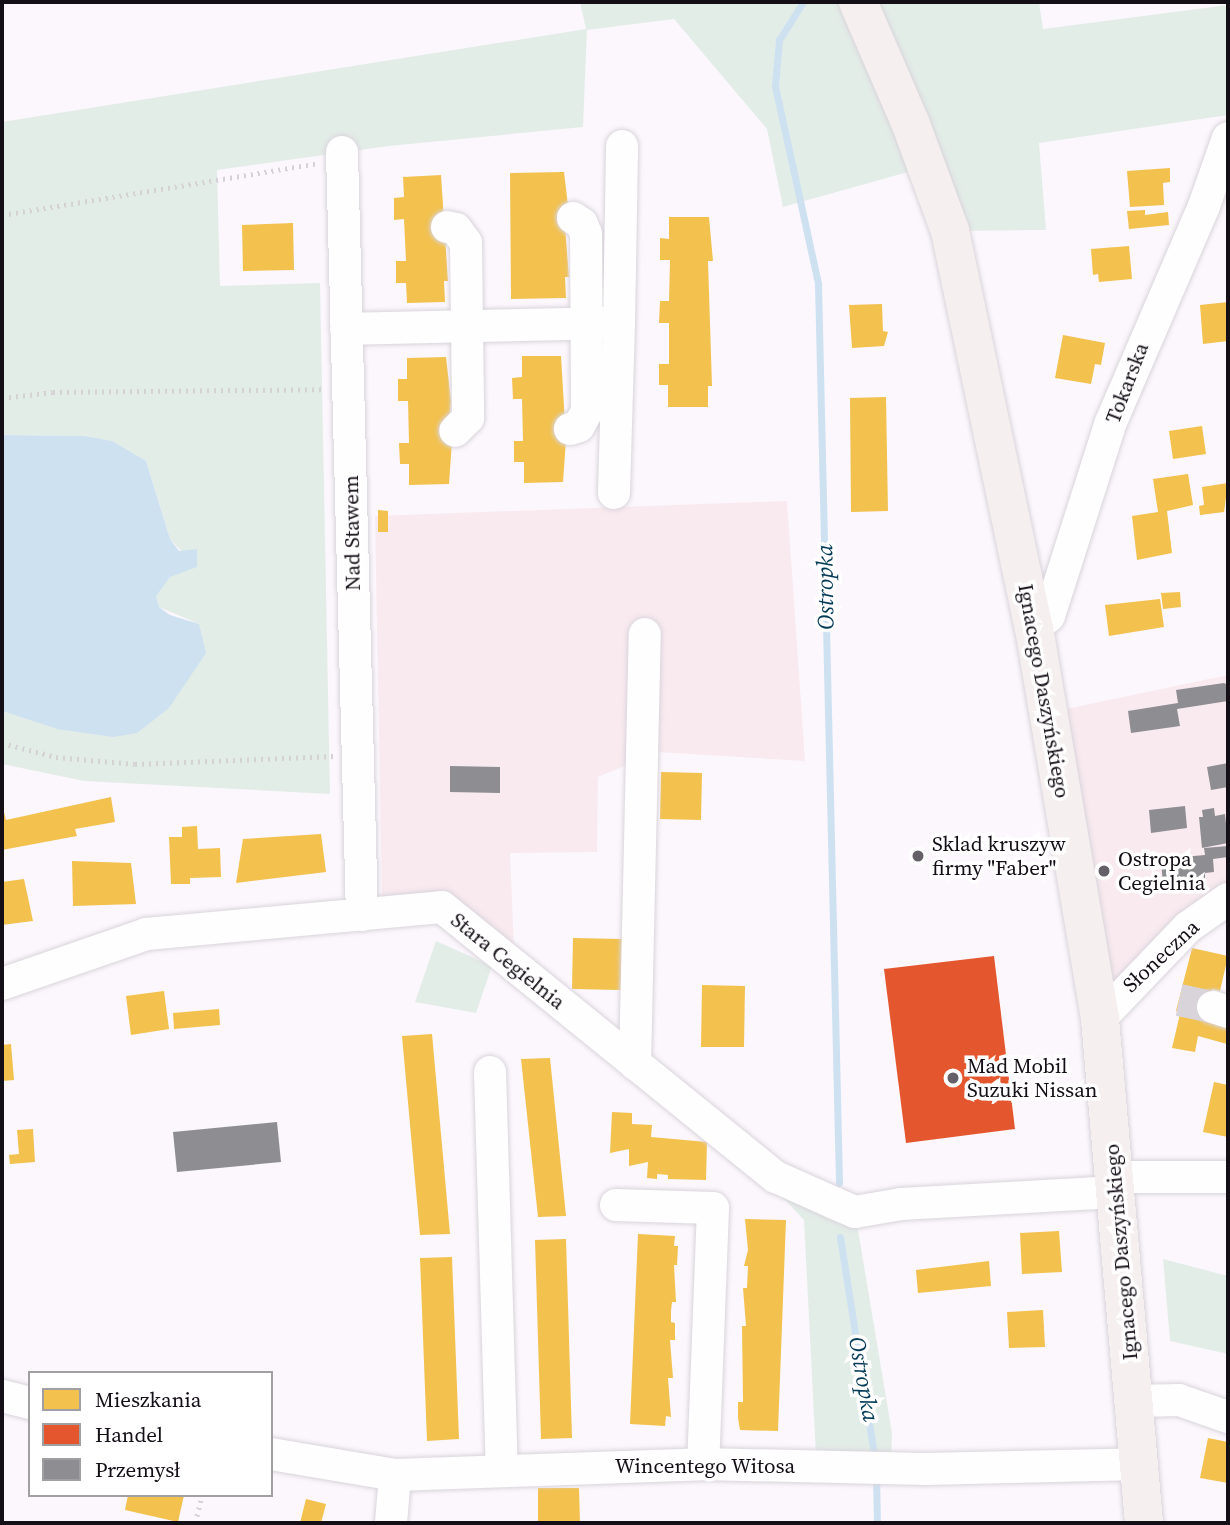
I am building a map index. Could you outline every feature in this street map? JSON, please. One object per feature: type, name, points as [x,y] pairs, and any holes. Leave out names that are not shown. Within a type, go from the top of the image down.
[{"type":"main road","name":"Ignacego Daszyńskiego","points":[[858,2],[910,122],[950,232],[1034,628],[1100,1019],[1144,1523]]},
{"type":"street","name":"Tokarska","points":[[1034,628],[1049,616],[1111,422],[1204,206],[1228,138]]},
{"type":"street","points":[[614,493],[622,146]]},
{"type":"street","name":"Nad Stawem","points":[[342,155],[362,915]]},
{"type":"street","points":[[570,429],[579,426],[587,411],[586,234],[582,224],[573,218]]},
{"type":"street","points":[[447,227],[456,229],[466,243],[468,418],[455,431]]},
{"type":"street","points":[[346,329],[619,323]]},
{"type":"street","points":[[635,1064],[645,634]]},
{"type":"street","name":"Słoneczna","points":[[1100,1019],[1188,927],[1228,899]]},
{"type":"street","name":"Stara Cegielnia","points":[[2,984],[146,934],[442,907],[776,1177],[849,1206],[1228,1177]]},
{"type":"street","points":[[490,1072],[502,1470]]},
{"type":"street","points":[[616,1205],[713,1208],[703,1464]]},
{"type":"street","points":[[2,1396],[28,1402]]},
{"type":"street","points":[[1135,1401],[1179,1400],[1228,1417]]},
{"type":"street","name":"Wincentego Witosa","points":[[273,1454],[396,1475],[703,1464],[882,1469],[1140,1464]]},
{"type":"street","points":[[391,1523],[396,1475]]},
{"type":"path","points":[[2,215],[342,155]]},
{"type":"path","points":[[2,398],[53,392],[348,389]]},
{"type":"path","points":[[2,743],[56,757],[135,764],[358,756]]},
{"type":"path","points":[[195,1523],[202,1497]]},
{"type":"shaded area","points":[[580,2],[1039,2],[1043,29],[1228,5],[1228,115],[1039,143],[1046,230],[950,231],[926,167],[783,207],[767,129],[674,19],[587,30],[583,127],[389,146],[217,170],[220,286],[320,283],[330,794],[84,781],[2,764],[2,711],[57,729],[199,624],[159,607],[155,595],[169,577],[196,567],[170,539],[146,461],[84,436],[2,435],[2,122],[586,29]]},
{"type":"shaded area","points":[[787,501],[805,761],[657,752],[598,777],[597,852],[510,853],[514,950],[444,893],[382,896],[375,516]]},
{"type":"shaded area","points":[[1228,675],[1228,899],[1100,1019],[1047,713]]},
{"type":"shaded area","points":[[436,941],[492,966],[476,1013],[415,1002]]},
{"type":"shaded area","points":[[724,1135],[855,1212],[892,1433],[891,1471],[816,1456],[804,1220]]},
{"type":"shaded area","points":[[1163,1259],[1228,1276],[1228,1354],[1170,1341]]},
{"type":"water","points":[[2,435],[84,436],[112,441],[146,461],[170,539],[179,551],[197,549],[197,567],[170,577],[156,596],[159,607],[170,615],[199,624],[206,653],[169,708],[137,733],[113,737],[57,729],[2,711]]},
{"type":"building: Mieszkania","points":[[1170,168],[1170,182],[1163,183],[1164,205],[1130,207],[1127,171]]},
{"type":"building: Mieszkania","points":[[564,172],[569,214],[564,214],[569,277],[565,277],[566,298],[511,299],[510,173]]},
{"type":"building: Mieszkania","points":[[441,175],[448,281],[444,281],[445,302],[407,303],[406,283],[396,283],[396,261],[406,261],[404,219],[394,220],[394,198],[404,197],[403,177]]},
{"type":"building: Mieszkania","points":[[1145,210],[1145,215],[1168,212],[1169,225],[1129,229],[1127,211]]},
{"type":"building: Mieszkania","points":[[669,217],[709,217],[713,261],[708,261],[712,386],[708,386],[708,407],[668,407],[668,385],[659,385],[659,364],[669,364],[669,323],[659,323],[660,301],[669,301],[670,260],[660,260],[660,238],[669,239]]},
{"type":"building: Mieszkania","points":[[293,223],[294,270],[243,271],[242,225]]},
{"type":"building: Mieszkania","points":[[1129,246],[1132,279],[1099,282],[1098,274],[1093,275],[1091,249]]},
{"type":"building: Mieszkania","points":[[1228,302],[1228,341],[1203,344],[1200,305]]},
{"type":"building: Mieszkania","points":[[882,304],[883,331],[888,332],[884,346],[852,348],[849,305]]},
{"type":"building: Mieszkania","points":[[1063,335],[1105,343],[1101,365],[1095,364],[1091,384],[1055,378]]},
{"type":"building: Mieszkania","points":[[522,356],[561,356],[566,440],[563,482],[524,483],[524,462],[514,462],[514,441],[523,441],[522,399],[513,399],[512,378],[522,377]]},
{"type":"building: Mieszkania","points":[[446,357],[451,401],[448,441],[452,441],[449,484],[409,485],[409,464],[400,464],[399,443],[409,443],[408,401],[398,401],[398,379],[407,379],[407,358]]},
{"type":"building: Mieszkania","points":[[886,397],[888,511],[851,512],[850,398]]},
{"type":"building: Mieszkania","points":[[1202,426],[1206,454],[1173,459],[1169,431]]},
{"type":"building: Mieszkania","points":[[1188,474],[1193,505],[1167,511],[1172,553],[1137,560],[1132,516],[1158,512],[1153,479]]},
{"type":"building: Mieszkania","points":[[1228,483],[1224,512],[1200,515],[1199,506],[1204,505],[1202,487]]},
{"type":"building: Mieszkania","points":[[378,510],[388,511],[388,532],[378,532]]},
{"type":"building: Mieszkania","points":[[1180,592],[1181,607],[1163,609],[1161,593]]},
{"type":"building: Mieszkania","points":[[1160,599],[1164,627],[1109,636],[1105,605]]},
{"type":"building: Mieszkania","points":[[661,772],[702,773],[701,820],[660,819]]},
{"type":"building: Mieszkania","points":[[111,797],[115,822],[75,829],[77,836],[2,850],[2,804],[6,820]]},
{"type":"building: Mieszkania","points":[[197,826],[198,849],[220,848],[221,877],[190,878],[190,884],[171,884],[169,837],[182,837],[182,827]]},
{"type":"building: Mieszkania","points":[[321,834],[326,872],[236,883],[243,839]]},
{"type":"building: Mieszkania","points":[[72,861],[131,863],[136,904],[73,906]]},
{"type":"building: Mieszkania","points":[[24,879],[33,921],[2,925],[2,882]]},
{"type":"building: Mieszkania","points":[[573,938],[622,939],[621,990],[572,989]]},
{"type":"building: Mieszkania","points":[[1192,948],[1228,956],[1220,991],[1212,989],[1210,1019],[1176,1011]]},
{"type":"building: Mieszkania","points":[[702,985],[745,986],[744,1047],[701,1047]]},
{"type":"building: Mieszkania","points":[[164,991],[169,1029],[131,1035],[126,996]]},
{"type":"building: Mieszkania","points":[[219,1009],[220,1025],[174,1029],[173,1013]]},
{"type":"building: Mieszkania","points":[[1180,1014],[1228,1024],[1227,1044],[1198,1036],[1195,1052],[1172,1048]]},
{"type":"building: Mieszkania","points":[[432,1034],[450,1234],[420,1235],[402,1036]]},
{"type":"building: Mieszkania","points":[[11,1044],[14,1080],[2,1081],[2,1045]]},
{"type":"building: Mieszkania","points":[[550,1058],[566,1216],[538,1217],[521,1059]]},
{"type":"building: Mieszkania","points":[[1214,1082],[1228,1085],[1228,1137],[1203,1132]]},
{"type":"building: Mieszkania","points":[[612,1112],[632,1113],[632,1124],[652,1125],[651,1137],[707,1142],[706,1180],[668,1179],[668,1175],[657,1174],[657,1179],[647,1178],[648,1162],[629,1166],[629,1149],[610,1153]]},
{"type":"building: Mieszkania","points":[[33,1129],[35,1162],[10,1164],[9,1155],[19,1154],[17,1130]]},
{"type":"building: Mieszkania","points":[[745,1219],[786,1220],[778,1431],[740,1430],[738,1418],[738,1402],[743,1402],[742,1326],[746,1326],[743,1288],[747,1288],[748,1266],[744,1266],[748,1250]]},
{"type":"building: Mieszkania","points":[[1059,1231],[1062,1272],[1022,1274],[1020,1233]]},
{"type":"building: Mieszkania","points":[[638,1234],[675,1236],[674,1246],[678,1246],[677,1265],[674,1265],[676,1302],[672,1302],[671,1311],[671,1322],[675,1323],[675,1340],[670,1340],[673,1378],[668,1378],[671,1417],[666,1416],[665,1426],[630,1424]]},
{"type":"building: Mieszkania","points":[[566,1239],[572,1438],[541,1439],[535,1240]]},
{"type":"building: Mieszkania","points":[[452,1257],[459,1439],[427,1441],[420,1258]]},
{"type":"building: Mieszkania","points":[[989,1261],[991,1286],[918,1293],[916,1270]]},
{"type":"building: Mieszkania","points":[[1043,1310],[1045,1347],[1009,1348],[1007,1312]]},
{"type":"building: Mieszkania","points":[[1208,1438],[1228,1442],[1228,1483],[1200,1478]]},
{"type":"building: Mieszkania","points":[[538,1488],[579,1488],[580,1523],[538,1523]]},
{"type":"building: Mieszkania","points":[[128,1497],[184,1497],[178,1522],[125,1510]]},
{"type":"building: Mieszkania","points":[[306,1499],[326,1504],[321,1523],[300,1523]]},
{"type":"building: Handel","name":"Mad Mobil Suzuki Nissan","points":[[994,956],[1015,1129],[906,1143],[884,969]]},
{"type":"building: Przemysł","points":[[1224,683],[1228,685],[1228,701],[1177,709],[1180,726],[1131,733],[1128,711],[1178,703],[1176,690]]},
{"type":"building: Przemysł","points":[[1228,763],[1228,787],[1211,790],[1207,767]]},
{"type":"building: Przemysł","points":[[450,766],[500,767],[500,793],[450,792]]},
{"type":"building: Przemysł","points":[[1185,806],[1187,828],[1151,833],[1149,810]]},
{"type":"building: Przemysł","points":[[1214,808],[1215,816],[1225,814],[1228,843],[1202,848],[1199,817],[1203,817],[1202,810]]},
{"type":"building: Przemysł","points":[[1228,846],[1228,857],[1213,859],[1214,872],[1205,873],[1205,882],[1163,885],[1161,859],[1205,855],[1204,848]]},
{"type":"building: Przemysł","points":[[277,1122],[281,1162],[177,1172],[173,1132]]},
{"type":"waterway","name":"Ostropka","points":[[803,2],[779,40],[775,86],[818,284],[839,1183]]},
{"type":"waterway","name":"Ostropka","points":[[840,1237],[875,1461]]},
{"type":"waterway","name":"Ostropka","points":[[876,1476],[877,1523]]},
{"type":"tunnel","points":[[1179,1000],[1213,1007]]},
{"type":"place","name":"Sklad kruszyw firmy \"Faber\"","points":[[918,856]]},
{"type":"place","name":"Ostropa Cegielnia","points":[[1104,871]]},
{"type":"place","name":"Mad Mobil Suzuki Nissan","points":[[953,1078]]}]
